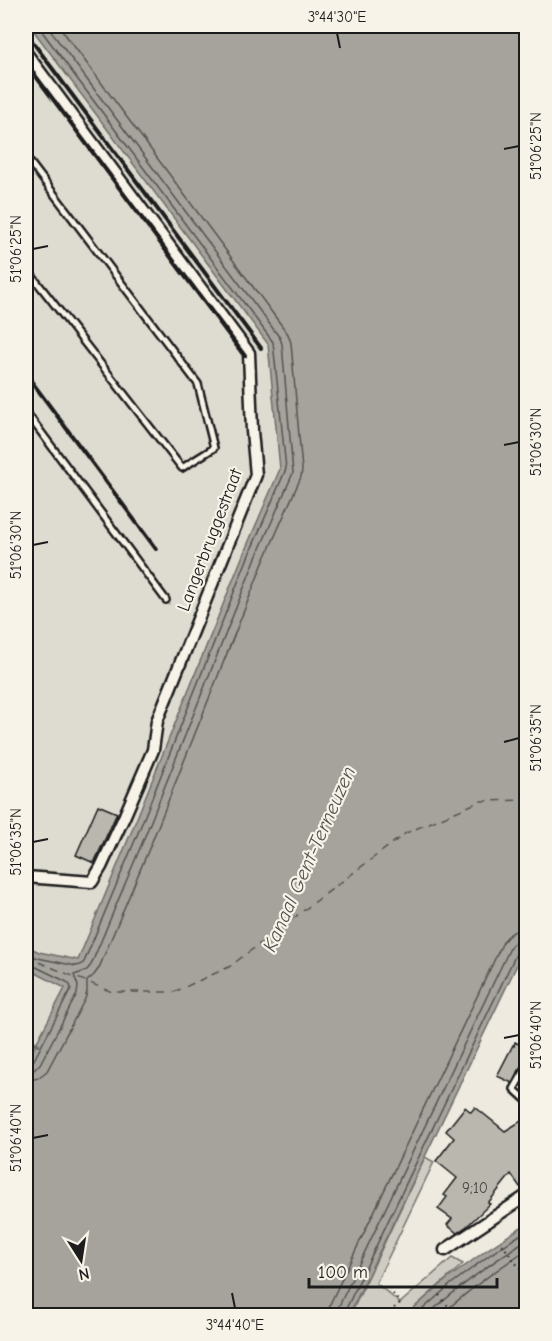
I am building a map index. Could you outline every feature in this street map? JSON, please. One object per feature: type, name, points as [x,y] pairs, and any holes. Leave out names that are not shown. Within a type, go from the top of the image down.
[{"type":"street","name":"Langerbruggestraat","points":[[26,53],[249,353],[256,475],[157,721],[153,750],[101,867],[92,882],[26,877]]},
{"type":"street","points":[[445,1250],[526,1196]]},
{"type":"lane","points":[[26,157],[198,384],[214,448],[182,468],[26,268]]},
{"type":"lane","points":[[26,412],[166,600]]},
{"type":"lane","points":[[526,1068],[514,1089],[526,1100]]},
{"type":"path","points":[[502,1244],[526,1277]]},
{"type":"path","points":[[385,1316],[400,1303],[390,1290]]},
{"type":"path","points":[[438,1295],[456,1316]]},
{"type":"shaded area","points":[[26,26],[30,26],[268,345],[280,469],[78,961],[29,948],[26,951]]},
{"type":"shaded area","points":[[26,968],[65,988],[26,1063]]},
{"type":"shaded area","points":[[425,1157],[434,1162],[376,1283],[400,1303],[452,1258],[463,1264],[406,1315],[350,1316]]},
{"type":"water","name":"Kanaal Gent-Terneuzen","points":[[30,26],[526,26],[526,946],[349,1315],[26,1315],[26,1063],[65,988],[26,968],[26,951],[29,947],[39,952],[78,960],[280,469],[268,344]]},
{"type":"water","points":[[526,1224],[526,1315],[406,1315],[447,1279]]},
{"type":"building","points":[[98,805],[117,813],[94,863],[76,855]]},
{"type":"building","points":[[515,1042],[526,1048],[526,1057],[512,1083],[497,1076]]},
{"type":"building","points":[[465,1107],[471,1112],[475,1107],[505,1131],[526,1118],[526,1183],[520,1187],[511,1174],[488,1203],[490,1204],[457,1233],[447,1225],[452,1219],[438,1209],[447,1197],[444,1195],[457,1178],[436,1161],[454,1138],[446,1131]]},
{"type":"waterway","points":[[28,1038],[38,1045]]},
{"type":"ferry route","points":[[26,957],[112,992],[174,992],[229,967],[406,833],[481,801],[526,800]]},
{"type":"railway","points":[[26,33],[261,348]]},
{"type":"railway","points":[[26,63],[245,356]]},
{"type":"railway","points":[[26,374],[156,549]]}]
